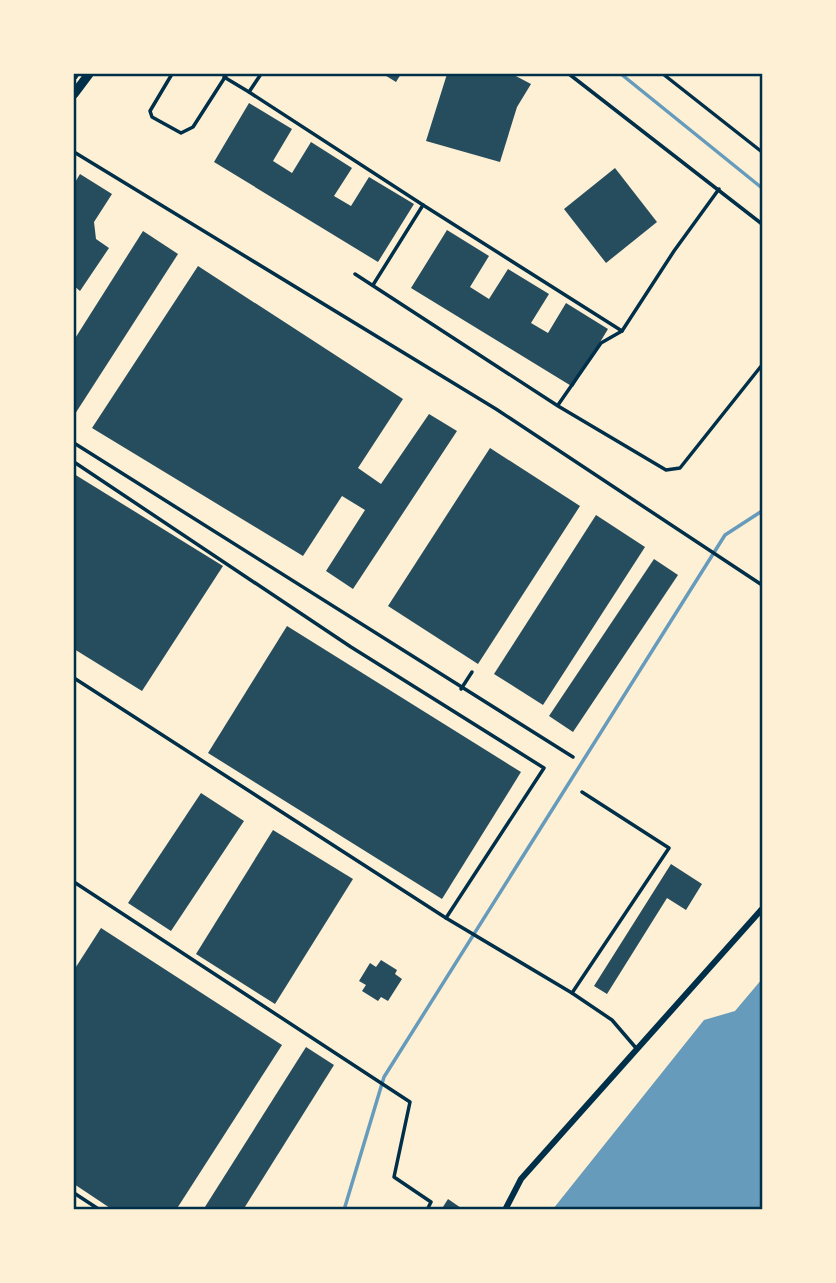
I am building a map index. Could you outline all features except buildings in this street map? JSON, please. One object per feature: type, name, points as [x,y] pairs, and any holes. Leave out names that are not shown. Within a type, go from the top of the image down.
[{"type":"main road","points":[[74,94],[89,74]]},
{"type":"street","points":[[506,1209],[521,1179],[762,909]]},
{"type":"lane","points":[[172,74],[150,111],[152,117],[181,133],[193,127],[225,75],[622,331]]},
{"type":"lane","points":[[249,92],[261,74]]},
{"type":"lane","points":[[569,74],[762,224]]},
{"type":"lane","points":[[663,74],[762,152]]},
{"type":"lane","points":[[74,152],[496,409],[762,585]]},
{"type":"lane","points":[[558,405],[601,344],[622,331],[674,251],[719,189]]},
{"type":"lane","points":[[373,286],[423,205]]},
{"type":"lane","points":[[355,274],[558,405],[666,470],[680,468],[762,365]]},
{"type":"lane","points":[[74,443],[573,757]]},
{"type":"lane","points":[[74,462],[351,647],[544,768],[446,918]]},
{"type":"lane","points":[[461,689],[472,672]]},
{"type":"lane","points":[[74,678],[446,918],[572,993],[612,1020],[638,1049]]},
{"type":"lane","points":[[572,993],[669,848],[582,792]]},
{"type":"lane","points":[[74,882],[410,1102],[394,1177],[431,1202],[427,1209]]},
{"type":"lane","points":[[74,1193],[100,1209]]},
{"type":"water","points":[[762,979],[762,1209],[553,1209],[704,1020],[735,1011]]},
{"type":"waterway","points":[[621,74],[762,188]]},
{"type":"waterway","points":[[344,1210],[384,1077],[725,535],[762,511]]}]
